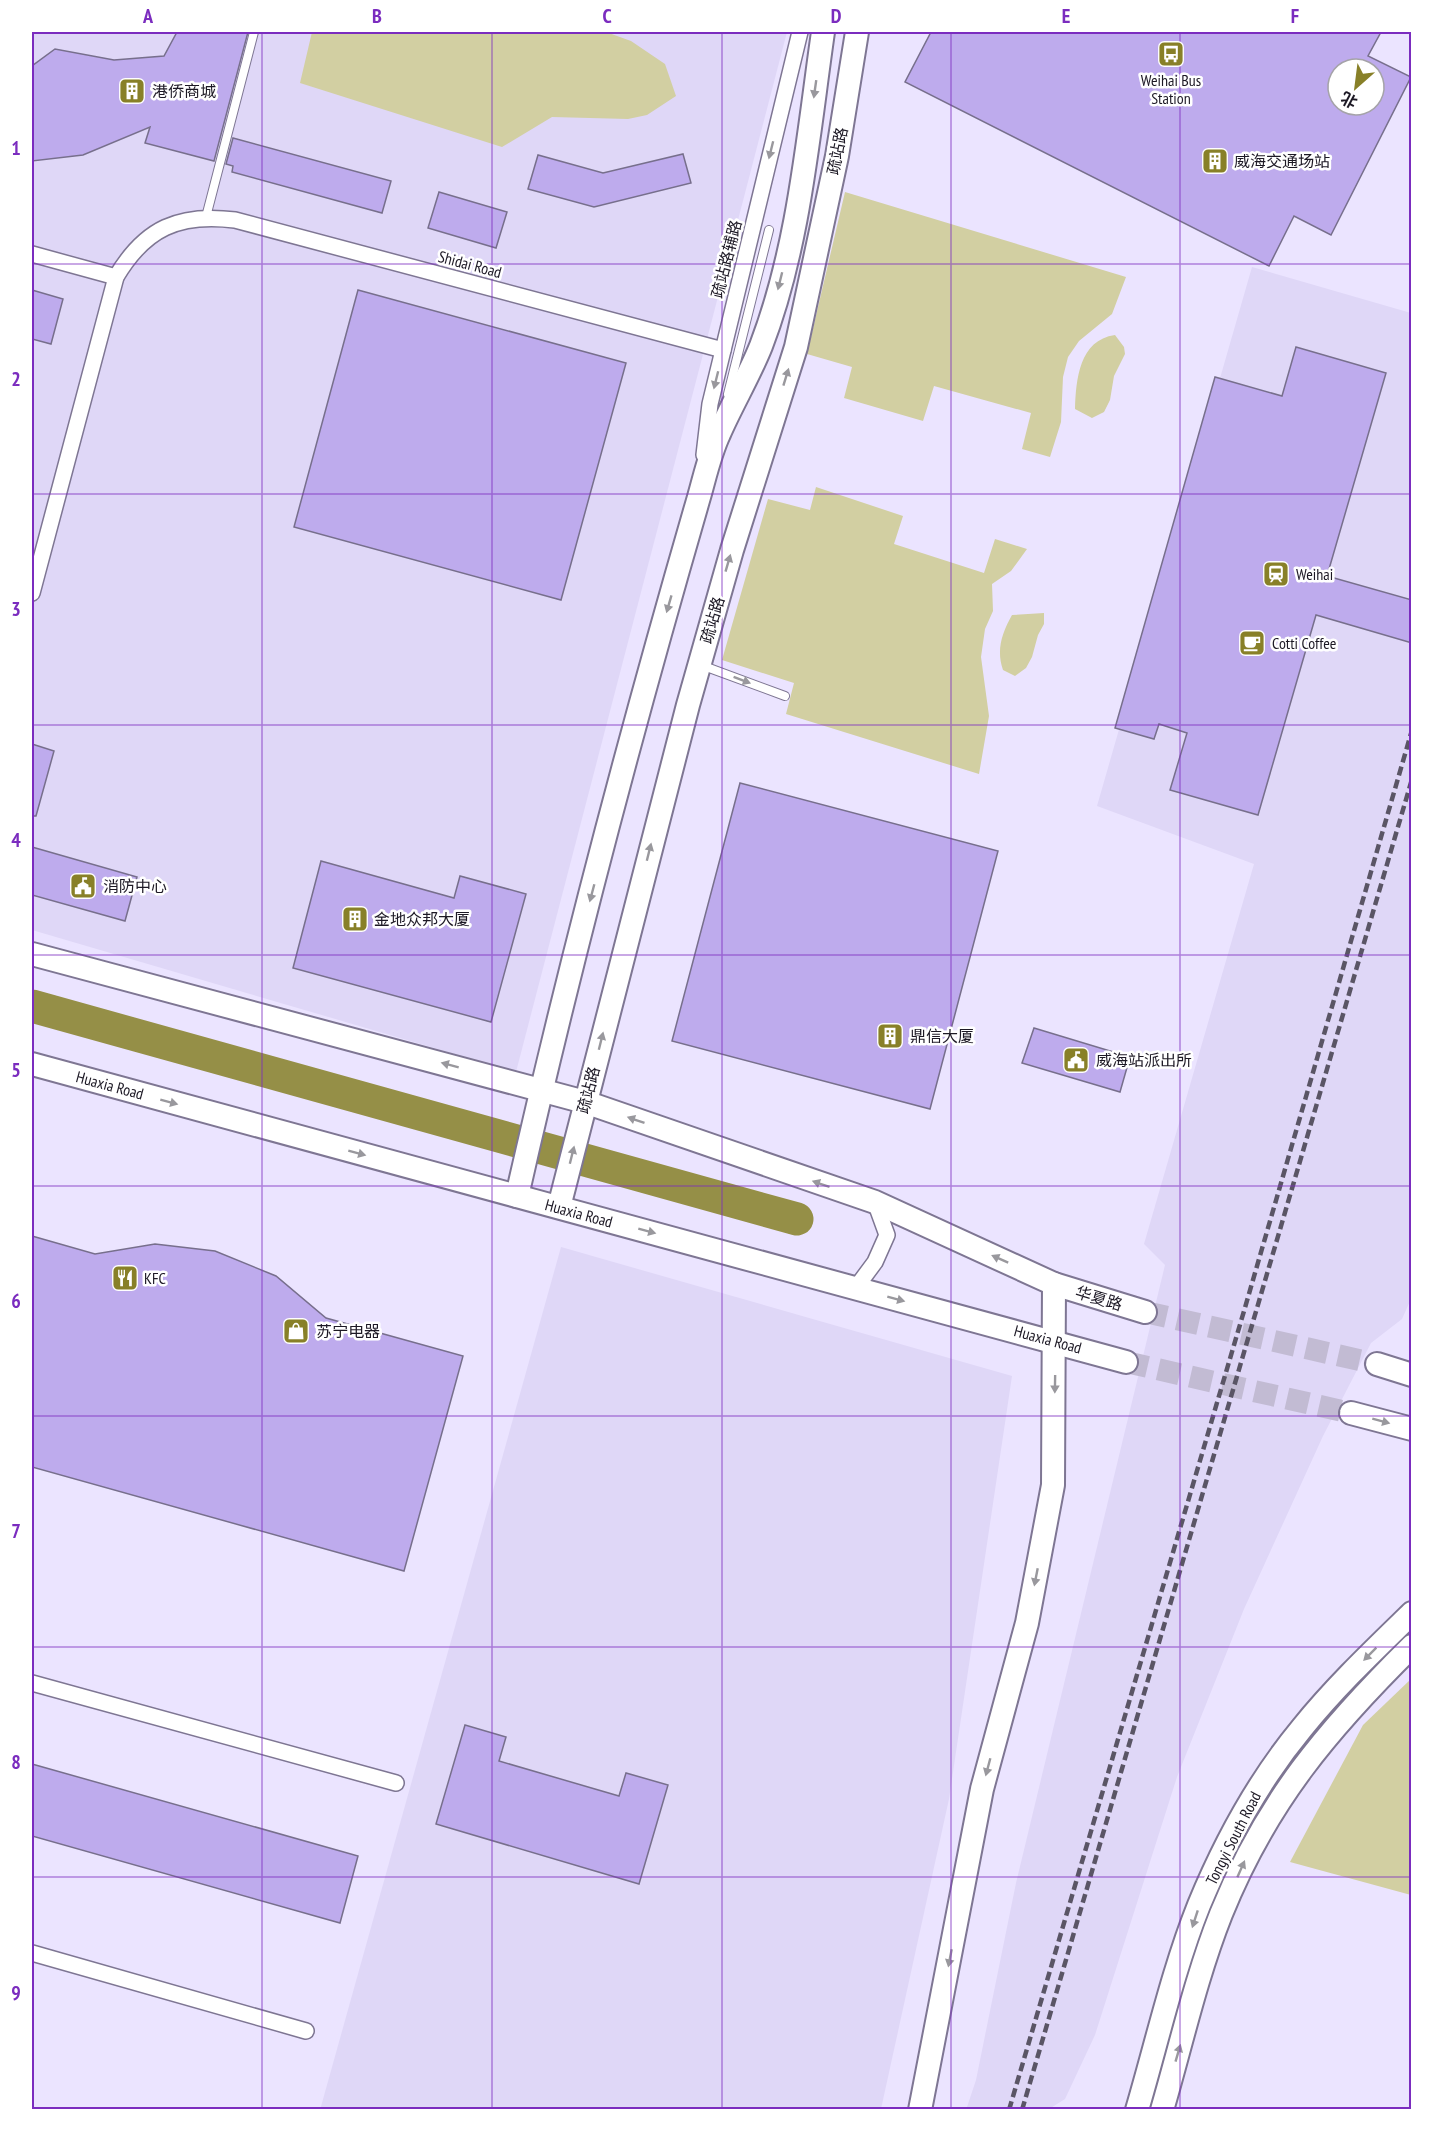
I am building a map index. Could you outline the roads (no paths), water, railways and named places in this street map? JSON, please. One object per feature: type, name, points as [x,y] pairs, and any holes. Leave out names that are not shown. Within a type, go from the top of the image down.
[{"type":"main road","name":"疏站路","points":[[519,1188],[539,1098],[638,717],[699,497],[717,437],[761,347],[780,285],[792,231],[823,32]]},
{"type":"main road","name":"疏站路","points":[[561,1199],[700,664],[732,550],[796,347],[837,156],[857,32]]},
{"type":"main road","points":[[32,954],[583,1110],[874,1202],[1054,1284],[1053,1485],[1027,1623],[982,1789],[920,2109]]},
{"type":"main road","name":"Huaxia Road","points":[[32,1064],[561,1199],[855,1289],[1055,1341],[1126,1362]]},
{"type":"main road","name":"华夏路","points":[[1054,1284],[1145,1312]]},
{"type":"main road","points":[[1377,1364],[1412,1375]]},
{"type":"main road","points":[[1351,1413],[1412,1429]]},
{"type":"main road","name":"Tongyi South Road","points":[[1137,2109],[1199,1906],[1228,1842],[1259,1787],[1300,1730],[1340,1684],[1412,1613]]},
{"type":"main road","name":"Tongyi South Road","points":[[1162,2109],[1221,1915],[1249,1852],[1276,1805],[1319,1743],[1354,1703],[1412,1646]]},
{"type":"street","name":"疏站路辅路","points":[[699,497],[710,404],[800,32]]},
{"type":"street","name":"Shidai Road","points":[[32,593],[116,278],[129,255],[141,242],[176,224],[206,217],[235,220],[723,350]]},
{"type":"street","points":[[32,254],[116,278]]},
{"type":"street","points":[[855,1289],[875,1262],[887,1235],[874,1202]]},
{"type":"street","points":[[32,1683],[396,1783]]},
{"type":"street","points":[[32,1953],[306,2031]]},
{"type":"lane","points":[[206,217],[254,32]]},
{"type":"lane","points":[[717,437],[769,230]]},
{"type":"lane","points":[[700,664],[784,696]]},
{"type":"waterway","points":[[32,1006],[797,1219]]},
{"type":"tunnel","points":[[1145,1312],[1377,1364]]},
{"type":"tunnel","points":[[1126,1362],[1351,1413]]},
{"type":"railway","points":[[1009,2110],[1412,730]]},
{"type":"railway","points":[[1022,2110],[1412,779]]},
{"type":"place","name":"Weihai Bus Station","points":[[1171,54]]},
{"type":"place","name":"港侨商城","points":[[132,91]]},
{"type":"place","name":"威海交通场站","points":[[1215,161]]},
{"type":"place","name":"Weihai","points":[[1276,574]]},
{"type":"place","name":"Cotti Coffee","points":[[1252,643]]},
{"type":"place","name":"消防中心","points":[[83,886]]},
{"type":"place","name":"金地众邦大厦","points":[[355,919]]},
{"type":"place","name":"鼎信大厦","points":[[890,1036]]},
{"type":"place","name":"威海站派出所","points":[[1076,1060]]},
{"type":"place","name":"KFC","points":[[125,1278]]},
{"type":"place","name":"苏宁电器","points":[[296,1331]]}]
